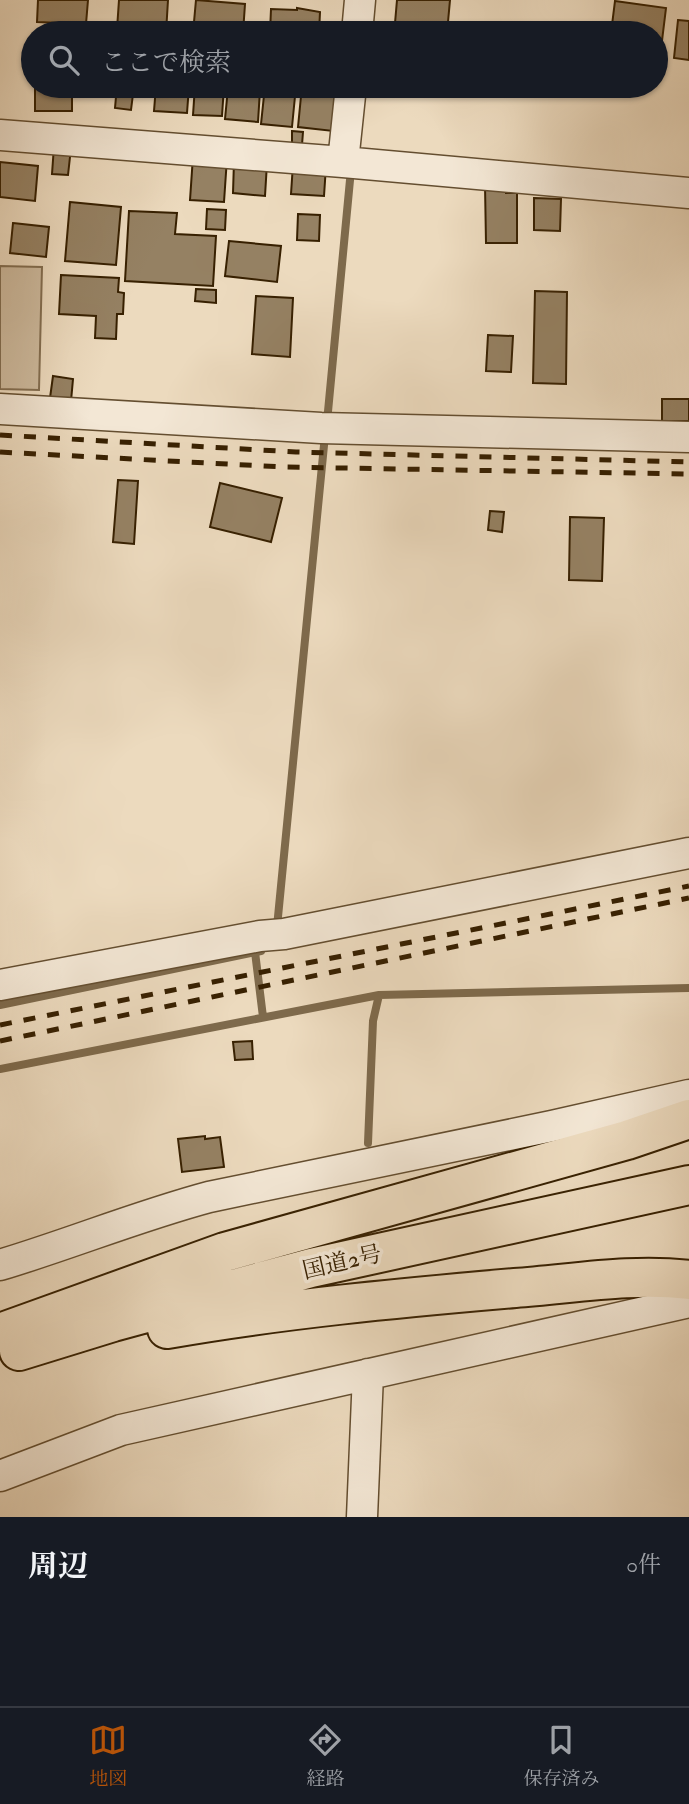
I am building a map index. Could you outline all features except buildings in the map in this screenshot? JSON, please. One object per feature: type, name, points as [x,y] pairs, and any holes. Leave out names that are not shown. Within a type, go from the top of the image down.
[{"type":"highway","points":[[0,1333],[225,1252],[320,1223],[627,1140],[689,1119]]},
{"type":"highway","name":"国道2号","points":[[0,1358],[40,1344],[312,1268],[689,1185]]},
{"type":"highway","points":[[40,1344],[93,1343],[268,1313],[372,1300],[623,1279],[689,1280]]},
{"type":"street","points":[[357,21],[360,0]]},
{"type":"street","points":[[343,162],[350,98]]},
{"type":"street","points":[[0,135],[689,193]]},
{"type":"street","points":[[0,408],[326,428],[689,437]]},
{"type":"street","points":[[0,985],[278,935],[689,853]]},
{"type":"street","points":[[0,1265],[52,1250],[157,1211],[209,1197],[689,1095]]},
{"type":"street","points":[[0,1476],[121,1430],[689,1302]]},
{"type":"street","points":[[362,1517],[368,1374]]},
{"type":"shaded area","points":[[0,266],[42,267],[39,390],[0,389]]},
{"type":"waterway","points":[[327,422],[350,180]]},
{"type":"waterway","points":[[277,927],[325,435]]},
{"type":"waterway","points":[[0,1005],[261,951]]},
{"type":"waterway","points":[[255,952],[263,1017]]},
{"type":"waterway","points":[[0,1069],[379,995],[689,988]]},
{"type":"waterway","points":[[368,1143],[373,1021],[379,995]]},
{"type":"railway","points":[[0,435],[296,452],[689,462]]},
{"type":"railway","points":[[0,452],[283,467],[689,474]]},
{"type":"railway","points":[[0,1025],[689,886]]},
{"type":"railway","points":[[0,1041],[689,898]]}]
